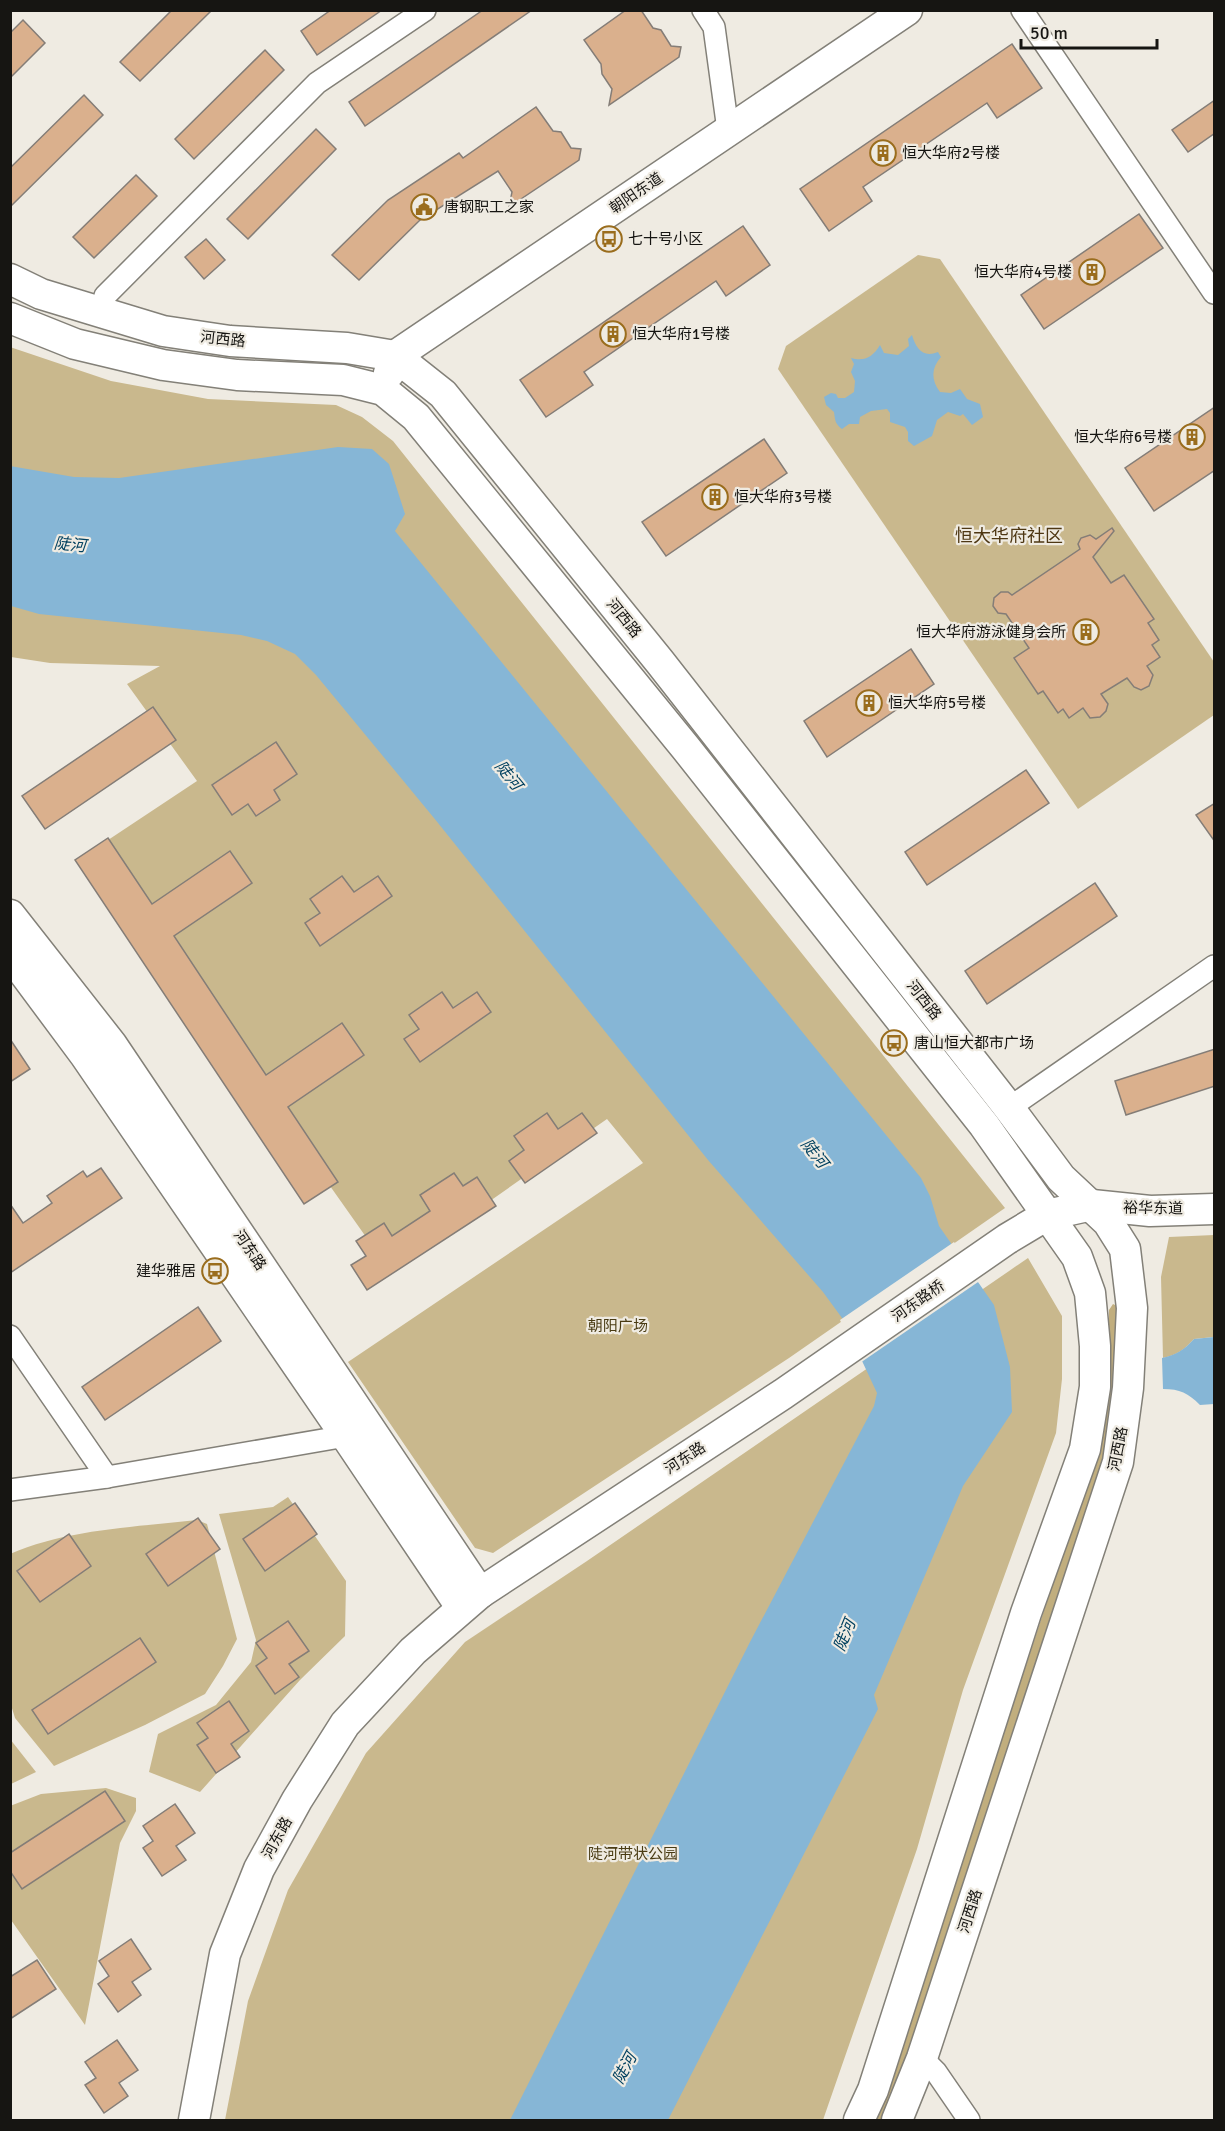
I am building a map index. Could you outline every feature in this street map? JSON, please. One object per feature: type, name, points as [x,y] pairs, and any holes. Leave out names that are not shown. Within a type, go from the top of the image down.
[{"type":"main road","name":"朝阳东道","points":[[395,356],[907,10]]},
{"type":"main road","name":"河西路","points":[[10,279],[41,294],[163,331],[230,340],[347,348],[395,356],[443,394],[660,662],[1010,1108],[1061,1178],[1108,1222],[1125,1249],[1131,1308],[1128,1388],[1118,1461],[922,2058],[897,2121]]},
{"type":"main road","name":"河西路","points":[[10,318],[75,344],[163,365],[237,375],[343,380],[383,390],[416,417],[685,747],[984,1125],[1077,1257],[1090,1293],[1095,1346],[1095,1387],[1085,1449],[1026,1613],[873,2090],[859,2121]]},
{"type":"main road","points":[[383,390],[395,356]]},
{"type":"main road","name":"河东路","points":[[10,915],[112,1045],[471,1600]]},
{"type":"main road","name":"河东路","points":[[16,971],[85,1055],[346,1436],[471,1600]]},
{"type":"main road","name":"裕华东道","points":[[1047,1215],[1092,1205],[1150,1211],[1215,1209]]},
{"type":"main road","name":"河东路桥","points":[[829,1363],[1008,1239],[1047,1215]]},
{"type":"main road","name":"河东路","points":[[194,2121],[225,1954],[260,1869],[297,1800],[345,1724],[413,1650],[471,1600],[829,1363]]},
{"type":"street","points":[[101,313],[105,296],[317,83],[425,10]]},
{"type":"street","points":[[703,10],[714,27],[728,130]]},
{"type":"street","points":[[1022,10],[1215,293]]},
{"type":"street","points":[[1010,1108],[1215,966]]},
{"type":"street","points":[[10,1336],[107,1477]]},
{"type":"street","points":[[10,1490],[107,1477],[346,1436]]},
{"type":"street","points":[[922,2058],[936,2072],[969,2121]]},
{"type":"green space","points":[[918,255],[940,259],[1214,662],[1214,715],[1078,809],[778,369],[786,346]]},
{"type":"green space","name":"朝阳广场","points":[[10,347],[111,381],[208,399],[336,405],[362,417],[393,441],[1005,1208],[789,1358],[493,1553],[475,1548],[348,1362],[643,1163],[607,1119],[390,1271],[93,850],[197,781],[127,684],[160,666],[50,663],[11,657]]},
{"type":"green space","points":[[1214,1235],[1214,1337],[1194,1339],[1180,1351],[1163,1358],[1161,1277],[1169,1237]]},
{"type":"green space","name":"陡河带状公园","points":[[1028,1258],[1062,1316],[1062,1379],[1056,1433],[963,1690],[917,1849],[823,2120],[225,2120],[248,2001],[288,1890],[366,1753],[465,1642],[587,1561]]},
{"type":"green space","points":[[288,1497],[346,1581],[345,1636],[300,1680],[200,1792],[149,1772],[158,1734],[216,1705],[251,1662],[256,1640],[219,1514],[273,1507]]},
{"type":"green space","points":[[197,1520],[207,1524],[237,1639],[223,1666],[205,1694],[145,1725],[54,1766],[15,1718],[11,1705],[10,1554],[78,1534]]},
{"type":"green space","points":[[10,1739],[36,1772],[11,1784],[10,1784]]},
{"type":"green space","points":[[106,1788],[136,1798],[136,1811],[120,1843],[85,2025],[11,1920],[10,1806],[41,1794]]},
{"type":"shaded area","points":[[1113,1304],[1117,1306],[1120,1353],[1103,1465],[892,2102],[885,2120],[873,2120],[886,2090],[1093,1462],[1108,1379],[1109,1310]]},
{"type":"water","points":[[912,335],[921,351],[928,354],[938,352],[941,357],[935,365],[933,374],[940,392],[951,393],[960,389],[967,399],[980,404],[983,417],[972,425],[963,414],[960,416],[948,412],[937,420],[932,436],[914,446],[908,441],[908,432],[905,427],[890,422],[890,413],[887,409],[871,411],[860,417],[859,424],[849,424],[842,429],[836,422],[834,412],[826,405],[824,397],[831,393],[836,394],[838,398],[845,398],[854,392],[855,381],[851,372],[854,364],[851,358],[868,358],[880,345],[884,353],[898,355],[909,346],[908,339]]},
{"type":"water","name":"陡河","points":[[338,447],[372,449],[389,464],[405,514],[395,531],[921,1178],[930,1196],[939,1226],[994,1305],[1010,1367],[1012,1412],[963,1486],[874,1695],[878,1709],[668,2120],[510,2120],[750,1642],[874,1406],[877,1393],[842,1318],[823,1292],[708,1160],[434,818],[316,675],[295,654],[267,641],[241,635],[39,614],[11,606],[10,466],[74,477],[119,478]]},
{"type":"water","points":[[1214,1337],[1214,1404],[1200,1405],[1183,1392],[1163,1389],[1162,1358],[1180,1352],[1194,1339]]},
{"type":"pier","points":[[954,1242],[981,1280],[860,1363],[840,1320]]},
{"type":"building","points":[[172,10],[212,10],[140,81],[120,62]]},
{"type":"building","points":[[331,10],[382,10],[317,55],[301,31]]},
{"type":"building","points":[[483,10],[532,10],[365,126],[349,102]]},
{"type":"building","points":[[626,10],[641,10],[653,28],[661,30],[671,46],[681,47],[679,57],[609,105],[612,89],[602,74],[601,64],[584,40]]},
{"type":"building","points":[[23,20],[45,43],[10,78],[10,33]]},
{"type":"building","name":"恒大华府2号楼","points":[[1012,44],[1042,88],[997,118],[987,103],[863,187],[872,201],[829,231],[800,189]]},
{"type":"building","points":[[265,50],[284,70],[194,159],[175,139]]},
{"type":"building","points":[[84,95],[103,115],[10,207],[10,168]]},
{"type":"building","points":[[1215,100],[1215,133],[1188,152],[1172,130]]},
{"type":"building","points":[[536,107],[553,131],[561,132],[571,148],[581,149],[579,160],[509,207],[512,192],[498,171],[420,220],[359,280],[332,255],[388,200],[459,153],[463,158]]},
{"type":"building","points":[[316,129],[336,149],[248,239],[227,219]]},
{"type":"building","points":[[136,175],[157,196],[94,258],[73,237]]},
{"type":"building","name":"恒大华府4号楼","points":[[1139,214],[1163,248],[1044,329],[1021,295]]},
{"type":"building","name":"恒大华府1号楼","points":[[743,226],[770,265],[726,296],[716,281],[584,372],[593,385],[546,417],[520,380]]},
{"type":"building","points":[[206,239],[225,260],[204,279],[185,257]]},
{"type":"building","name":"恒大华府6号楼","points":[[1215,407],[1215,470],[1154,511],[1125,468]]},
{"type":"building","name":"恒大华府3号楼","points":[[764,439],[787,473],[666,556],[642,522]]},
{"type":"building","name":"恒大华府游泳健身会所","points":[[1112,528],[1114,531],[1093,557],[1111,583],[1124,575],[1154,619],[1148,623],[1159,640],[1152,645],[1160,657],[1147,666],[1153,675],[1149,686],[1141,690],[1134,687],[1127,678],[1101,694],[1108,704],[1106,711],[1100,717],[1090,718],[1083,708],[1069,718],[1063,709],[1058,713],[1043,691],[1038,694],[1014,658],[1029,648],[1006,614],[998,613],[993,606],[994,598],[1001,592],[1008,592],[1012,595],[1080,549],[1078,544],[1081,538],[1090,535],[1096,539]]},
{"type":"building","name":"恒大华府5号楼","points":[[911,649],[934,684],[827,757],[804,721]]},
{"type":"building","points":[[153,707],[176,740],[45,829],[22,796]]},
{"type":"building","points":[[276,742],[297,774],[274,790],[280,800],[256,816],[248,804],[232,815],[212,785]]},
{"type":"building","points":[[1026,770],[1049,803],[927,885],[905,852]]},
{"type":"building","points":[[1215,803],[1215,842],[1196,815]]},
{"type":"building","points":[[108,838],[152,904],[230,851],[252,883],[174,936],[266,1075],[342,1023],[364,1055],[288,1107],[338,1182],[304,1204],[75,860]]},
{"type":"building","points":[[342,876],[354,892],[378,876],[392,896],[320,946],[305,923],[320,913],[310,899]]},
{"type":"building","points":[[1095,883],[1117,916],[987,1004],[965,971]]},
{"type":"building","points":[[442,992],[453,1008],[477,992],[491,1012],[420,1062],[404,1039],[419,1029],[409,1015]]},
{"type":"building","points":[[10,1039],[30,1069],[10,1082]]},
{"type":"building","points":[[1215,1049],[1215,1086],[1126,1115],[1115,1081]]},
{"type":"building","points":[[547,1113],[558,1129],[582,1113],[597,1133],[525,1183],[509,1161],[524,1150],[514,1136]]},
{"type":"building","points":[[101,1168],[122,1198],[10,1273],[10,1204],[23,1223],[52,1203],[47,1196],[83,1171],[87,1177]]},
{"type":"building","points":[[454,1173],[463,1186],[477,1177],[496,1206],[367,1290],[351,1265],[366,1256],[356,1241],[384,1223],[392,1236],[430,1211],[420,1195]]},
{"type":"building","points":[[198,1307],[221,1341],[105,1420],[82,1387]]},
{"type":"building","points":[[295,1503],[317,1534],[265,1571],[243,1539]]},
{"type":"building","points":[[198,1518],[220,1549],[168,1586],[146,1554]]},
{"type":"building","points":[[69,1534],[91,1566],[40,1602],[17,1571]]},
{"type":"building","points":[[288,1621],[309,1651],[289,1664],[299,1677],[275,1694],[256,1666],[267,1658],[256,1643]]},
{"type":"building","points":[[140,1638],[156,1662],[48,1734],[32,1710]]},
{"type":"building","points":[[229,1701],[249,1731],[231,1744],[240,1757],[216,1773],[197,1745],[208,1738],[197,1723]]},
{"type":"building","points":[[105,1791],[125,1821],[22,1889],[10,1871],[10,1853]]},
{"type":"building","points":[[175,1804],[195,1833],[176,1846],[186,1860],[162,1876],[143,1848],[153,1841],[143,1826]]},
{"type":"building","points":[[131,1939],[151,1969],[132,1982],[141,1995],[118,2012],[98,1984],[109,1976],[99,1961]]},
{"type":"building","points":[[37,1960],[56,1989],[10,2019],[10,1977]]},
{"type":"building","points":[[117,2040],[138,2070],[119,2083],[128,2096],[104,2113],[85,2085],[96,2078],[85,2062]]},
{"type":"place","name":"恒大华府2号楼","points":[[883,153]]},
{"type":"place","name":"唐钢职工之家","points":[[424,207]]},
{"type":"place","name":"七十号小区","points":[[609,239]]},
{"type":"place","name":"恒大华府4号楼","points":[[1092,272]]},
{"type":"place","name":"恒大华府1号楼","points":[[613,334]]},
{"type":"place","name":"恒大华府6号楼","points":[[1192,437]]},
{"type":"place","name":"恒大华府3号楼","points":[[715,497]]},
{"type":"place","name":"恒大华府游泳健身会所","points":[[1086,632]]},
{"type":"place","name":"恒大华府5号楼","points":[[869,703]]},
{"type":"place","name":"唐山恒大都市广场","points":[[894,1043]]},
{"type":"place","name":"建华雅居","points":[[215,1271]]},
{"type":"district","name":"恒大华府社区","points":[[1009,536]]}]
